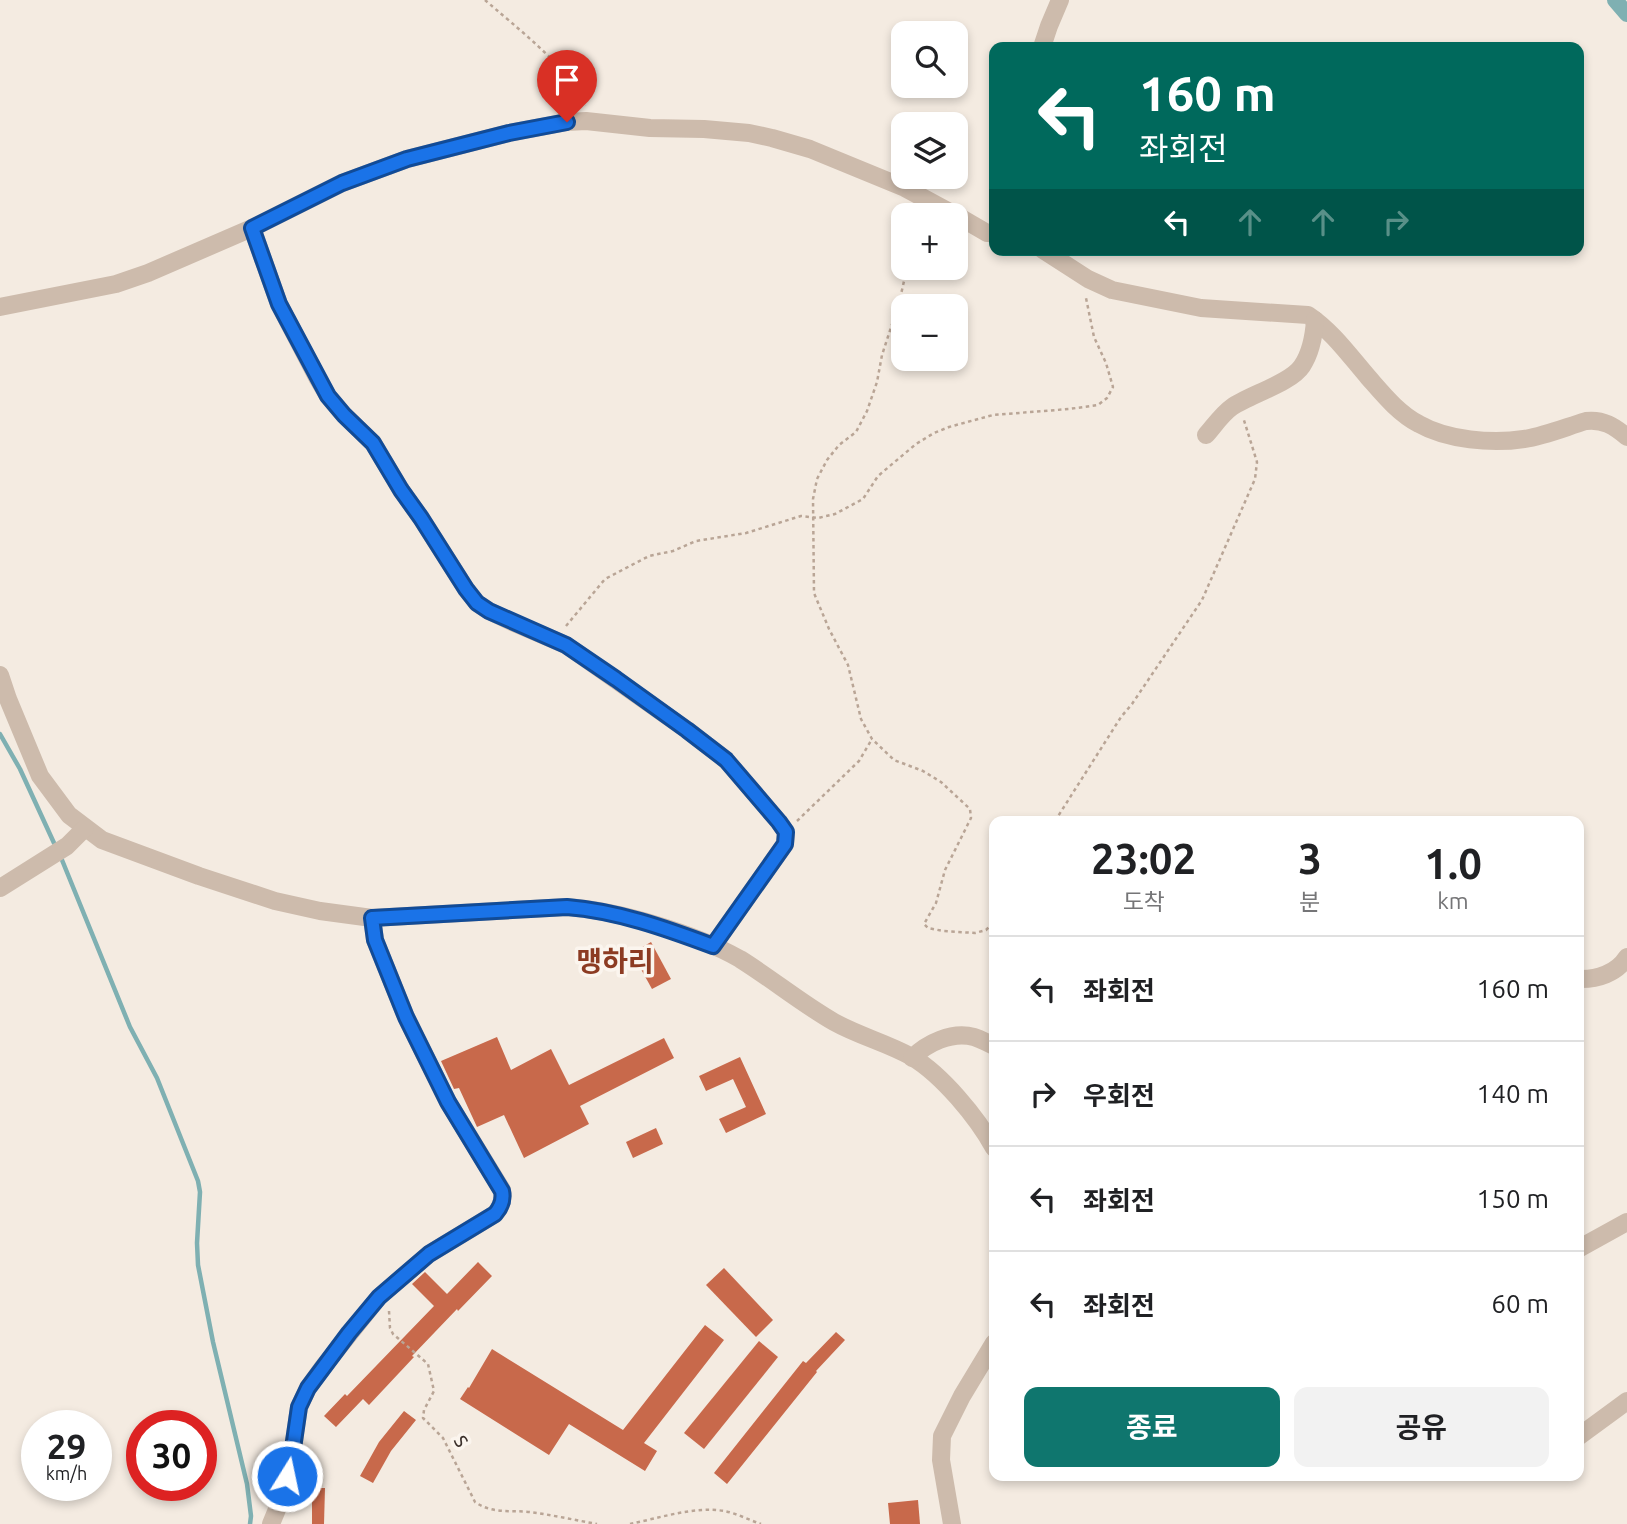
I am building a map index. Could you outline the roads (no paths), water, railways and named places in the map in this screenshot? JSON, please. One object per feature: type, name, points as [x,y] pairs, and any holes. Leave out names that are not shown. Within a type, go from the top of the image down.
[{"type":"street","points":[[1044,42],[1060,0]]},
{"type":"street","points":[[0,307],[116,284],[252,228],[374,170],[454,146],[546,125],[586,121],[650,128],[730,131],[772,138],[810,149],[892,183],[931,203]]},
{"type":"street","points":[[968,222],[989,233]]},
{"type":"street","points":[[252,228],[279,304],[328,396],[373,443],[401,490],[477,603],[489,611],[555,639],[693,734],[726,760],[786,832],[785,844],[713,946]]},
{"type":"street","points":[[1052,256],[1088,279],[1112,290],[1201,308],[1308,315],[1340,343],[1392,404],[1418,424],[1430,429],[1469,439],[1525,439],[1596,420],[1606,422],[1627,437]]},
{"type":"street","points":[[1206,435],[1238,403],[1301,368],[1309,349],[1315,320]]},
{"type":"street","points":[[0,676],[40,776],[69,815],[102,840],[275,901],[320,911],[372,918],[587,908],[669,929],[737,958],[834,1022],[912,1058],[954,1094],[989,1141]]},
{"type":"street","points":[[0,888],[67,846],[85,828]]},
{"type":"street","points":[[271,1524],[292,1455],[299,1407],[308,1388],[379,1297],[429,1254],[495,1214],[503,1197],[502,1191],[448,1102],[406,1017],[375,940],[372,918]]},
{"type":"street","points":[[1584,978],[1598,977],[1613,971],[1627,957]]},
{"type":"street","points":[[912,1058],[931,1044],[963,1035],[976,1037],[989,1044]]},
{"type":"street","points":[[1584,1246],[1627,1222]]},
{"type":"street","points":[[952,1524],[941,1460],[942,1436],[989,1351]]},
{"type":"street","points":[[1584,1433],[1627,1401]]},
{"type":"waterway","points":[[1615,0],[1627,14]]},
{"type":"waterway","points":[[0,734],[20,769],[54,843]]},
{"type":"waterway","points":[[62,860],[130,1027],[157,1078],[198,1181],[198,1265],[213,1342],[247,1484],[250,1524]]},
{"type":"district","name":"맹하리","points":[[615,960]]}]
